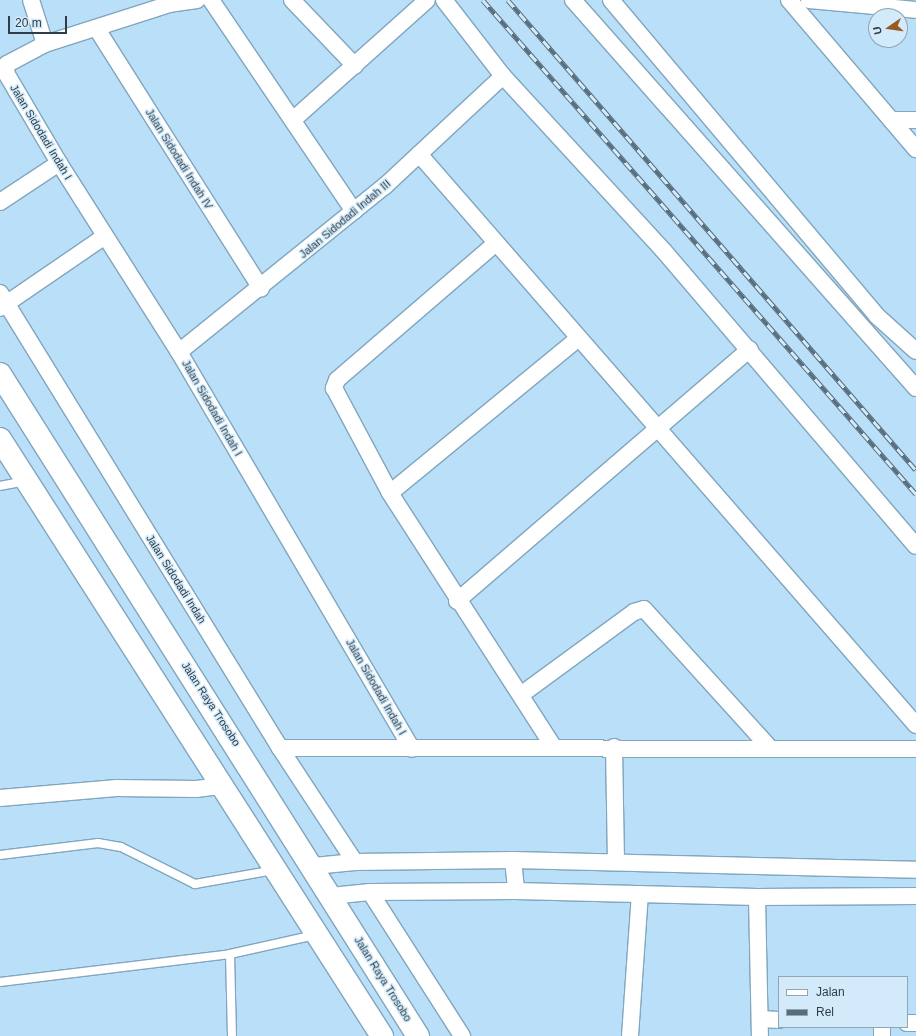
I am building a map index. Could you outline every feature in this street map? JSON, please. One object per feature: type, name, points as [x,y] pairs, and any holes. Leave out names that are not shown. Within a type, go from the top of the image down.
[{"type":"highway","name":"Jalan Raya Trosobo","points":[[0,374],[314,866],[418,1036]]},
{"type":"highway","points":[[0,439],[25,481],[220,786],[318,934],[382,1036]]},
{"type":"street","points":[[31,0],[45,44],[97,29],[170,4],[197,0]]},
{"type":"street","points":[[211,0],[220,18],[294,119],[354,211]]},
{"type":"street","points":[[292,0],[355,66]]},
{"type":"street","points":[[294,119],[355,66],[426,0]]},
{"type":"street","points":[[444,0],[503,76],[750,349],[916,546]]},
{"type":"street","points":[[573,0],[916,388]]},
{"type":"street","points":[[611,0],[877,316],[916,351]]},
{"type":"street","points":[[789,0],[916,149]]},
{"type":"street","points":[[809,0],[916,10]]},
{"type":"street","name":"Jalan Sidodadi Indah IV","points":[[97,29],[261,288]]},
{"type":"street","name":"Jalan Sidodadi Indah I","points":[[45,44],[7,64],[6,70],[59,164],[179,352],[412,749]]},
{"type":"street","name":"Jalan Sidodadi Indah III","points":[[179,352],[261,288],[354,211],[419,154],[503,76]]},
{"type":"street","points":[[891,120],[916,120]]},
{"type":"street","points":[[419,154],[916,725]]},
{"type":"street","points":[[0,202],[59,164]]},
{"type":"street","points":[[2,302],[105,236]]},
{"type":"street","points":[[496,242],[335,384],[338,398],[390,493],[457,601],[522,694],[554,747]]},
{"type":"street","name":"Jalan Sidodadi Indah","points":[[2,302],[280,748],[355,862]]},
{"type":"street","points":[[390,493],[579,338]]},
{"type":"street","points":[[457,601],[659,430],[750,349]]},
{"type":"street","points":[[522,694],[634,612],[644,609],[770,748]]},
{"type":"street","points":[[280,748],[412,749],[614,747],[916,749]]},
{"type":"street","points":[[614,747],[616,862]]},
{"type":"street","points":[[0,798],[117,788],[196,789],[220,786]]},
{"type":"street","points":[[314,866],[355,862],[513,860],[916,870]]},
{"type":"street","points":[[513,860],[516,891]]},
{"type":"street","points":[[332,896],[370,892],[516,891],[757,897],[916,896]]},
{"type":"street","points":[[370,892],[462,1036]]},
{"type":"street","points":[[630,1036],[640,894]]},
{"type":"street","points":[[757,897],[760,1036]]},
{"type":"street","points":[[760,1019],[778,1020]]},
{"type":"lane","points":[[0,486],[25,481]]},
{"type":"lane","points":[[0,855],[98,843],[120,847],[195,884],[276,870]]},
{"type":"lane","points":[[0,982],[230,954],[318,934]]},
{"type":"lane","points":[[230,954],[232,1036]]},
{"type":"railway","points":[[483,0],[916,494]]},
{"type":"railway","points":[[508,0],[916,470]]}]
